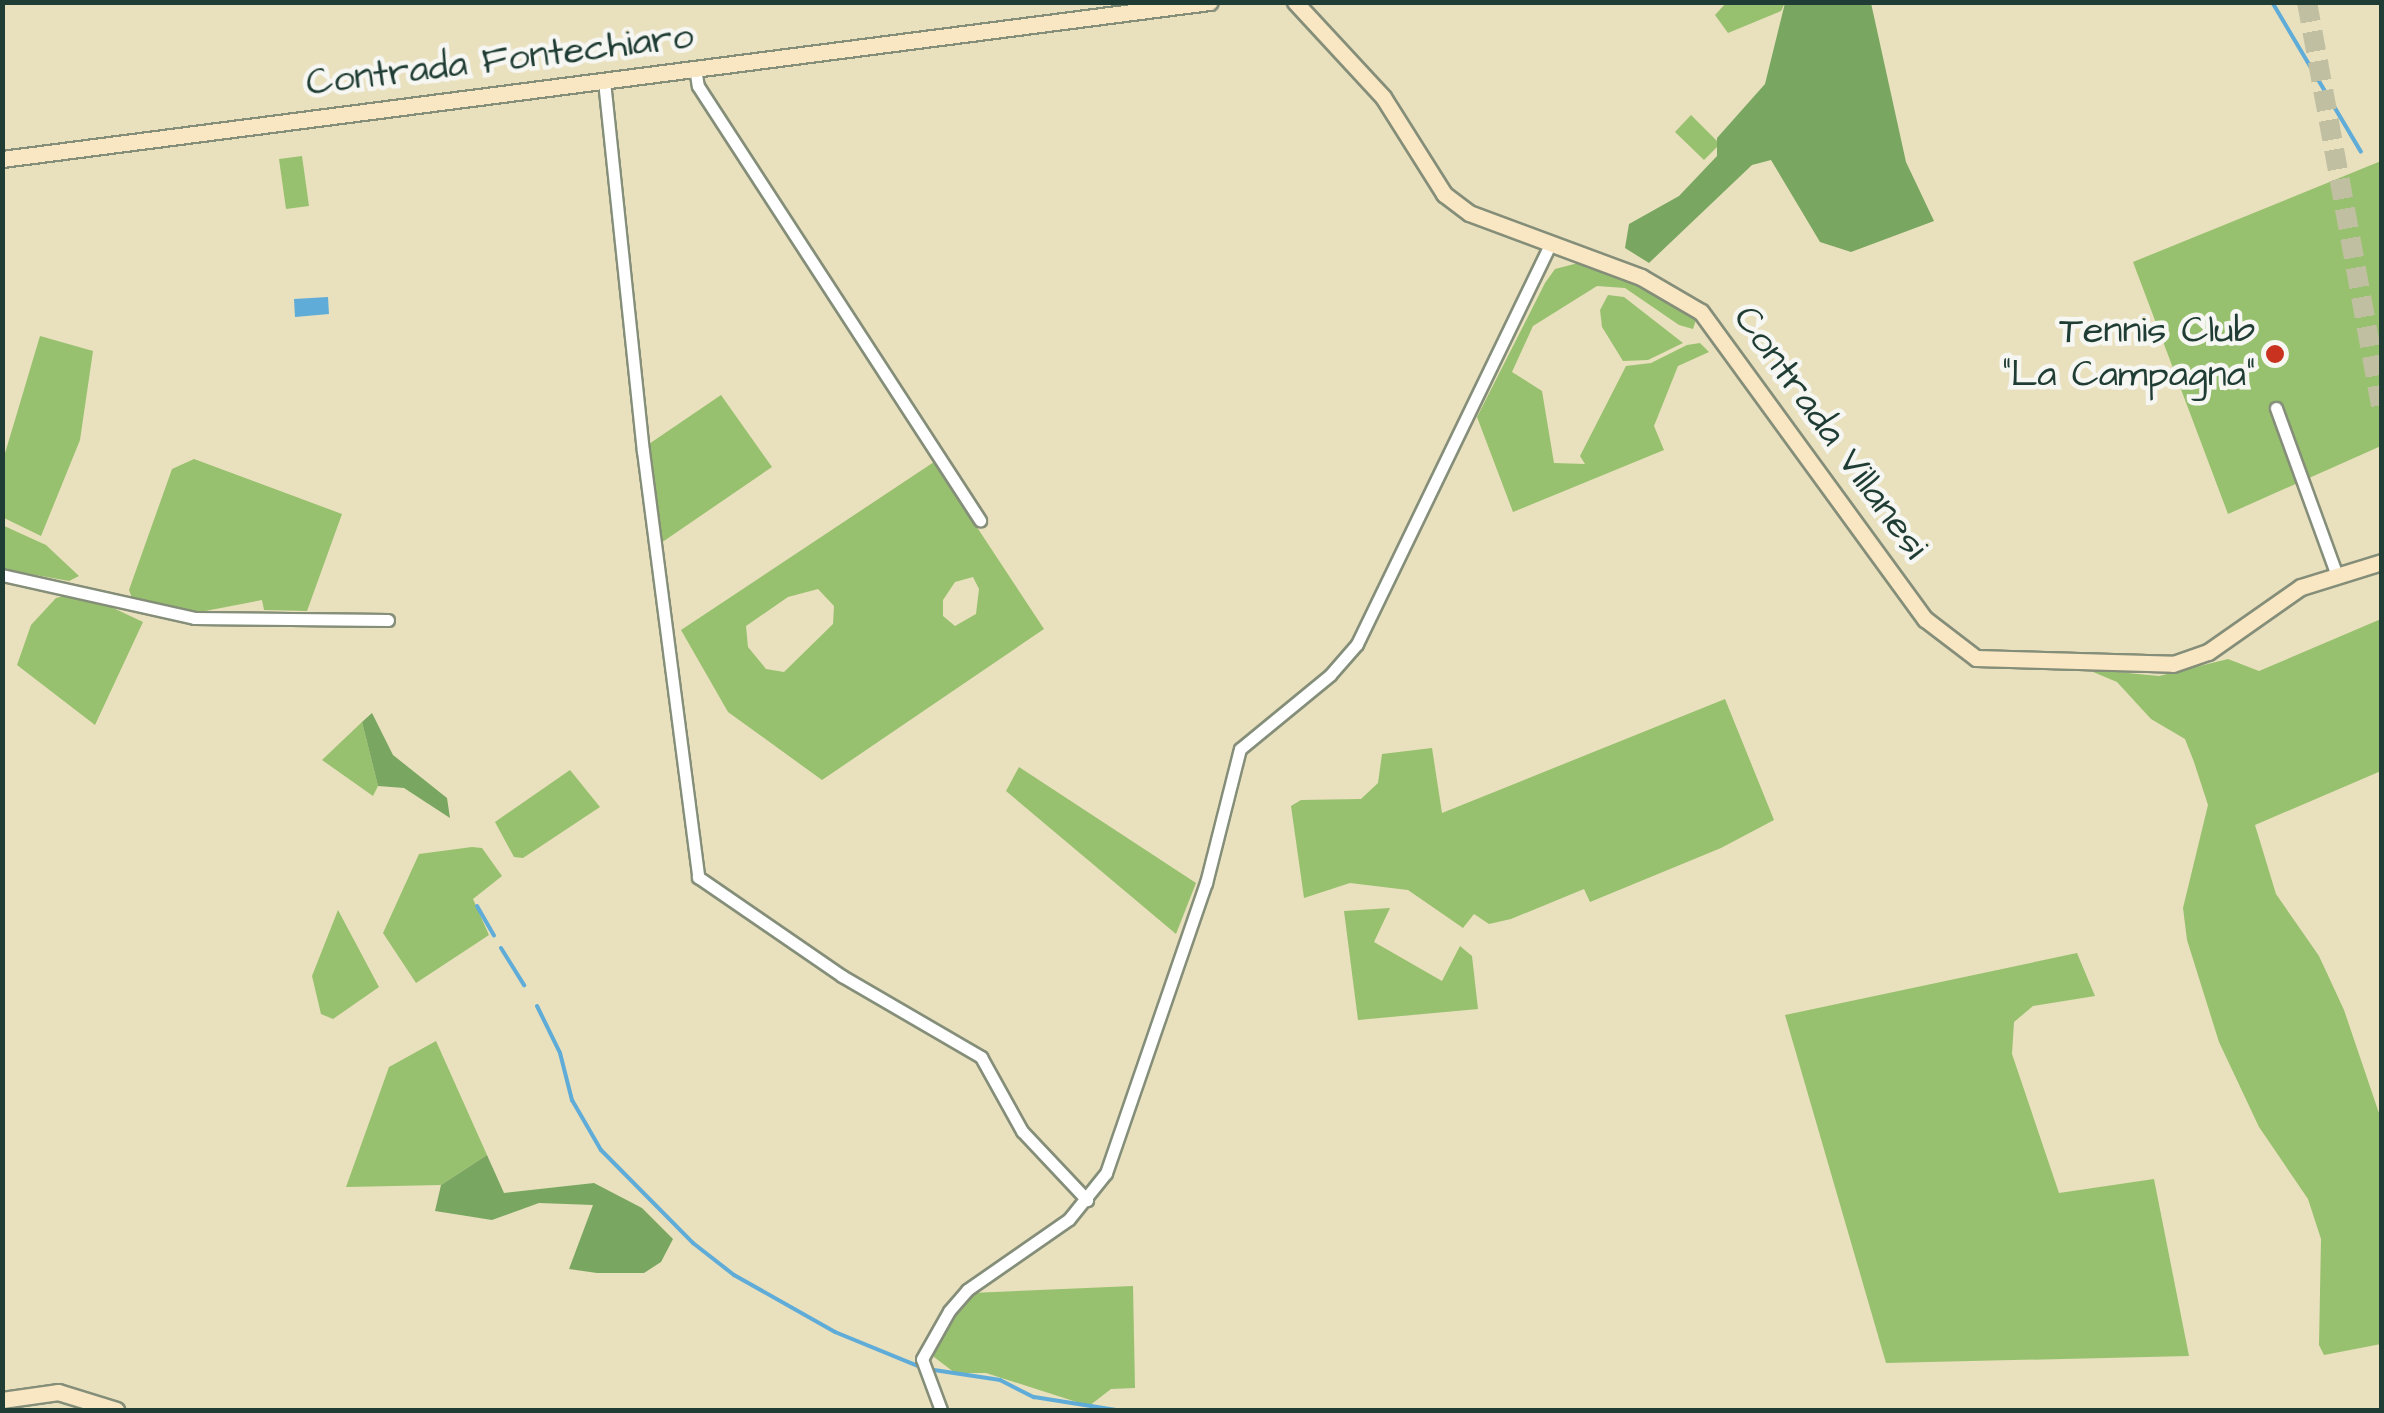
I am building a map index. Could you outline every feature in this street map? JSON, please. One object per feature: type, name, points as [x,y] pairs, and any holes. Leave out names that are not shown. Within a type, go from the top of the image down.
[{"type":"street","name":"Contrada Fontechiaro","points":[[2,159],[1210,2]]},
{"type":"street","name":"Contrada Villanesi","points":[[1295,2],[1383,97],[1444,194],[1494,226],[1641,277],[1701,312],[1925,619],[1976,658],[2174,664],[2208,652],[2300,587],[2382,562]]},
{"type":"street","points":[[695,68],[698,86],[980,520]]},
{"type":"street","points":[[604,81],[642,450],[698,877],[842,976],[981,1057],[1022,1131],[1087,1200]]},
{"type":"street","points":[[941,1410],[922,1358],[949,1311],[1087,1200],[1106,1173],[1206,883],[1240,748],[1330,675],[1357,644],[1550,246]]},
{"type":"street","points":[[2276,408],[2337,576]]},
{"type":"street","points":[[2,575],[194,618],[388,620]]},
{"type":"street","points":[[2,1400],[58,1392],[116,1410]]},
{"type":"green space","points":[[1726,3],[1785,3],[1781,11],[1728,33],[1715,15]]},
{"type":"green space","points":[[1785,3],[1871,3],[1906,162],[1934,221],[1851,252],[1820,242],[1771,160],[1752,165],[1649,263],[1625,248],[1629,224],[1679,196],[1717,156],[1717,138],[1765,84]]},
{"type":"green space","points":[[1691,115],[1720,144],[1704,160],[1675,132]]},
{"type":"green space","points":[[302,156],[309,206],[286,209],[279,159]]},
{"type":"green space","name":"Tennis Club \"La Campagna\"","points":[[2381,161],[2381,446],[2228,514],[2133,262]]},
{"type":"green space","points":[[1582,262],[1643,283],[1696,320],[1693,329],[1679,325],[1625,288],[1597,286],[1533,326],[1512,372],[1542,391],[1554,463],[1585,464],[1580,456],[1626,366],[1651,363],[1687,345],[1700,343],[1709,352],[1678,366],[1654,426],[1664,450],[1513,512],[1477,417],[1545,283],[1555,269]]},
{"type":"green space","points":[[1608,295],[1624,297],[1683,343],[1648,360],[1623,361],[1602,327],[1600,310]]},
{"type":"green space","points":[[40,336],[93,351],[80,440],[41,536],[2,517],[3,460]]},
{"type":"green space","points":[[721,395],[772,467],[658,545],[646,446]]},
{"type":"green space","points":[[194,459],[342,514],[307,611],[264,610],[262,600],[200,612],[132,598],[129,590],[172,469]]},
{"type":"green space","points":[[934,462],[1044,629],[822,780],[728,712],[681,630]],"holes":[[[973,577],[979,589],[976,614],[955,626],[943,616],[943,600],[955,582]],[[818,589],[834,606],[833,624],[784,672],[766,669],[748,647],[746,626],[788,597]]]},
{"type":"green space","points":[[2,525],[46,545],[79,576],[69,581],[3,569]]},
{"type":"green space","points":[[79,592],[143,622],[95,725],[17,665],[31,625],[56,598]]},
{"type":"green space","points":[[2381,619],[2381,771],[2255,825],[2276,894],[2319,956],[2344,1010],[2381,1119],[2381,1344],[2324,1355],[2319,1345],[2321,1239],[2308,1199],[2259,1127],[2219,1042],[2187,940],[2183,908],[2208,805],[2194,762],[2185,739],[2151,719],[2117,682],[2086,669],[2159,676],[2228,659],[2259,671]]},
{"type":"green space","points":[[1725,699],[1774,820],[1721,848],[1590,902],[1584,889],[1489,924],[1474,914],[1463,928],[1408,890],[1350,883],[1304,898],[1291,806],[1301,800],[1361,799],[1378,783],[1382,754],[1432,748],[1442,813]]},
{"type":"green space","points":[[372,713],[393,755],[447,798],[450,818],[404,788],[378,786],[362,722]]},
{"type":"green space","points":[[362,722],[378,786],[373,796],[322,760]]},
{"type":"green space","points":[[1019,767],[1196,883],[1176,934],[1006,791]]},
{"type":"green space","points":[[570,770],[600,807],[523,858],[514,857],[495,822]]},
{"type":"green space","points":[[482,848],[502,876],[473,899],[489,935],[416,983],[383,933],[419,854]]},
{"type":"green space","points":[[1390,908],[1374,942],[1442,981],[1460,946],[1472,956],[1478,1009],[1358,1020],[1344,911]]},
{"type":"green space","points":[[338,910],[379,987],[333,1019],[321,1014],[312,976]]},
{"type":"green space","points":[[2077,953],[2095,996],[2033,1006],[2014,1022],[2012,1054],[2059,1193],[2154,1179],[2189,1356],[1886,1363],[1785,1015]]},
{"type":"green space","points":[[436,1041],[487,1155],[441,1185],[346,1187],[389,1067]]},
{"type":"green space","points":[[487,1155],[504,1193],[594,1183],[642,1208],[673,1239],[661,1262],[644,1273],[569,1269],[593,1205],[539,1203],[492,1220],[435,1211],[441,1185]]},
{"type":"green space","points":[[1133,1286],[1135,1388],[1111,1389],[1089,1406],[986,1373],[955,1373],[934,1357],[932,1344],[971,1293]]},
{"type":"water","points":[[328,297],[329,314],[295,317],[294,299]]},
{"type":"waterway","points":[[2272,2],[2361,152]]},
{"type":"waterway","points":[[477,906],[494,936]]},
{"type":"waterway","points":[[501,948],[524,985]]},
{"type":"waterway","points":[[537,1006],[560,1053],[572,1100],[601,1150],[693,1243],[734,1275],[835,1332],[918,1366]]},
{"type":"waterway","points":[[934,1370],[1000,1380],[1034,1397],[1116,1410]]},
{"type":"tunnel","points":[[2307,2],[2382,410]]},
{"type":"place","name":"Tennis Club \"La Campagna\"","points":[[2275,354]]}]
